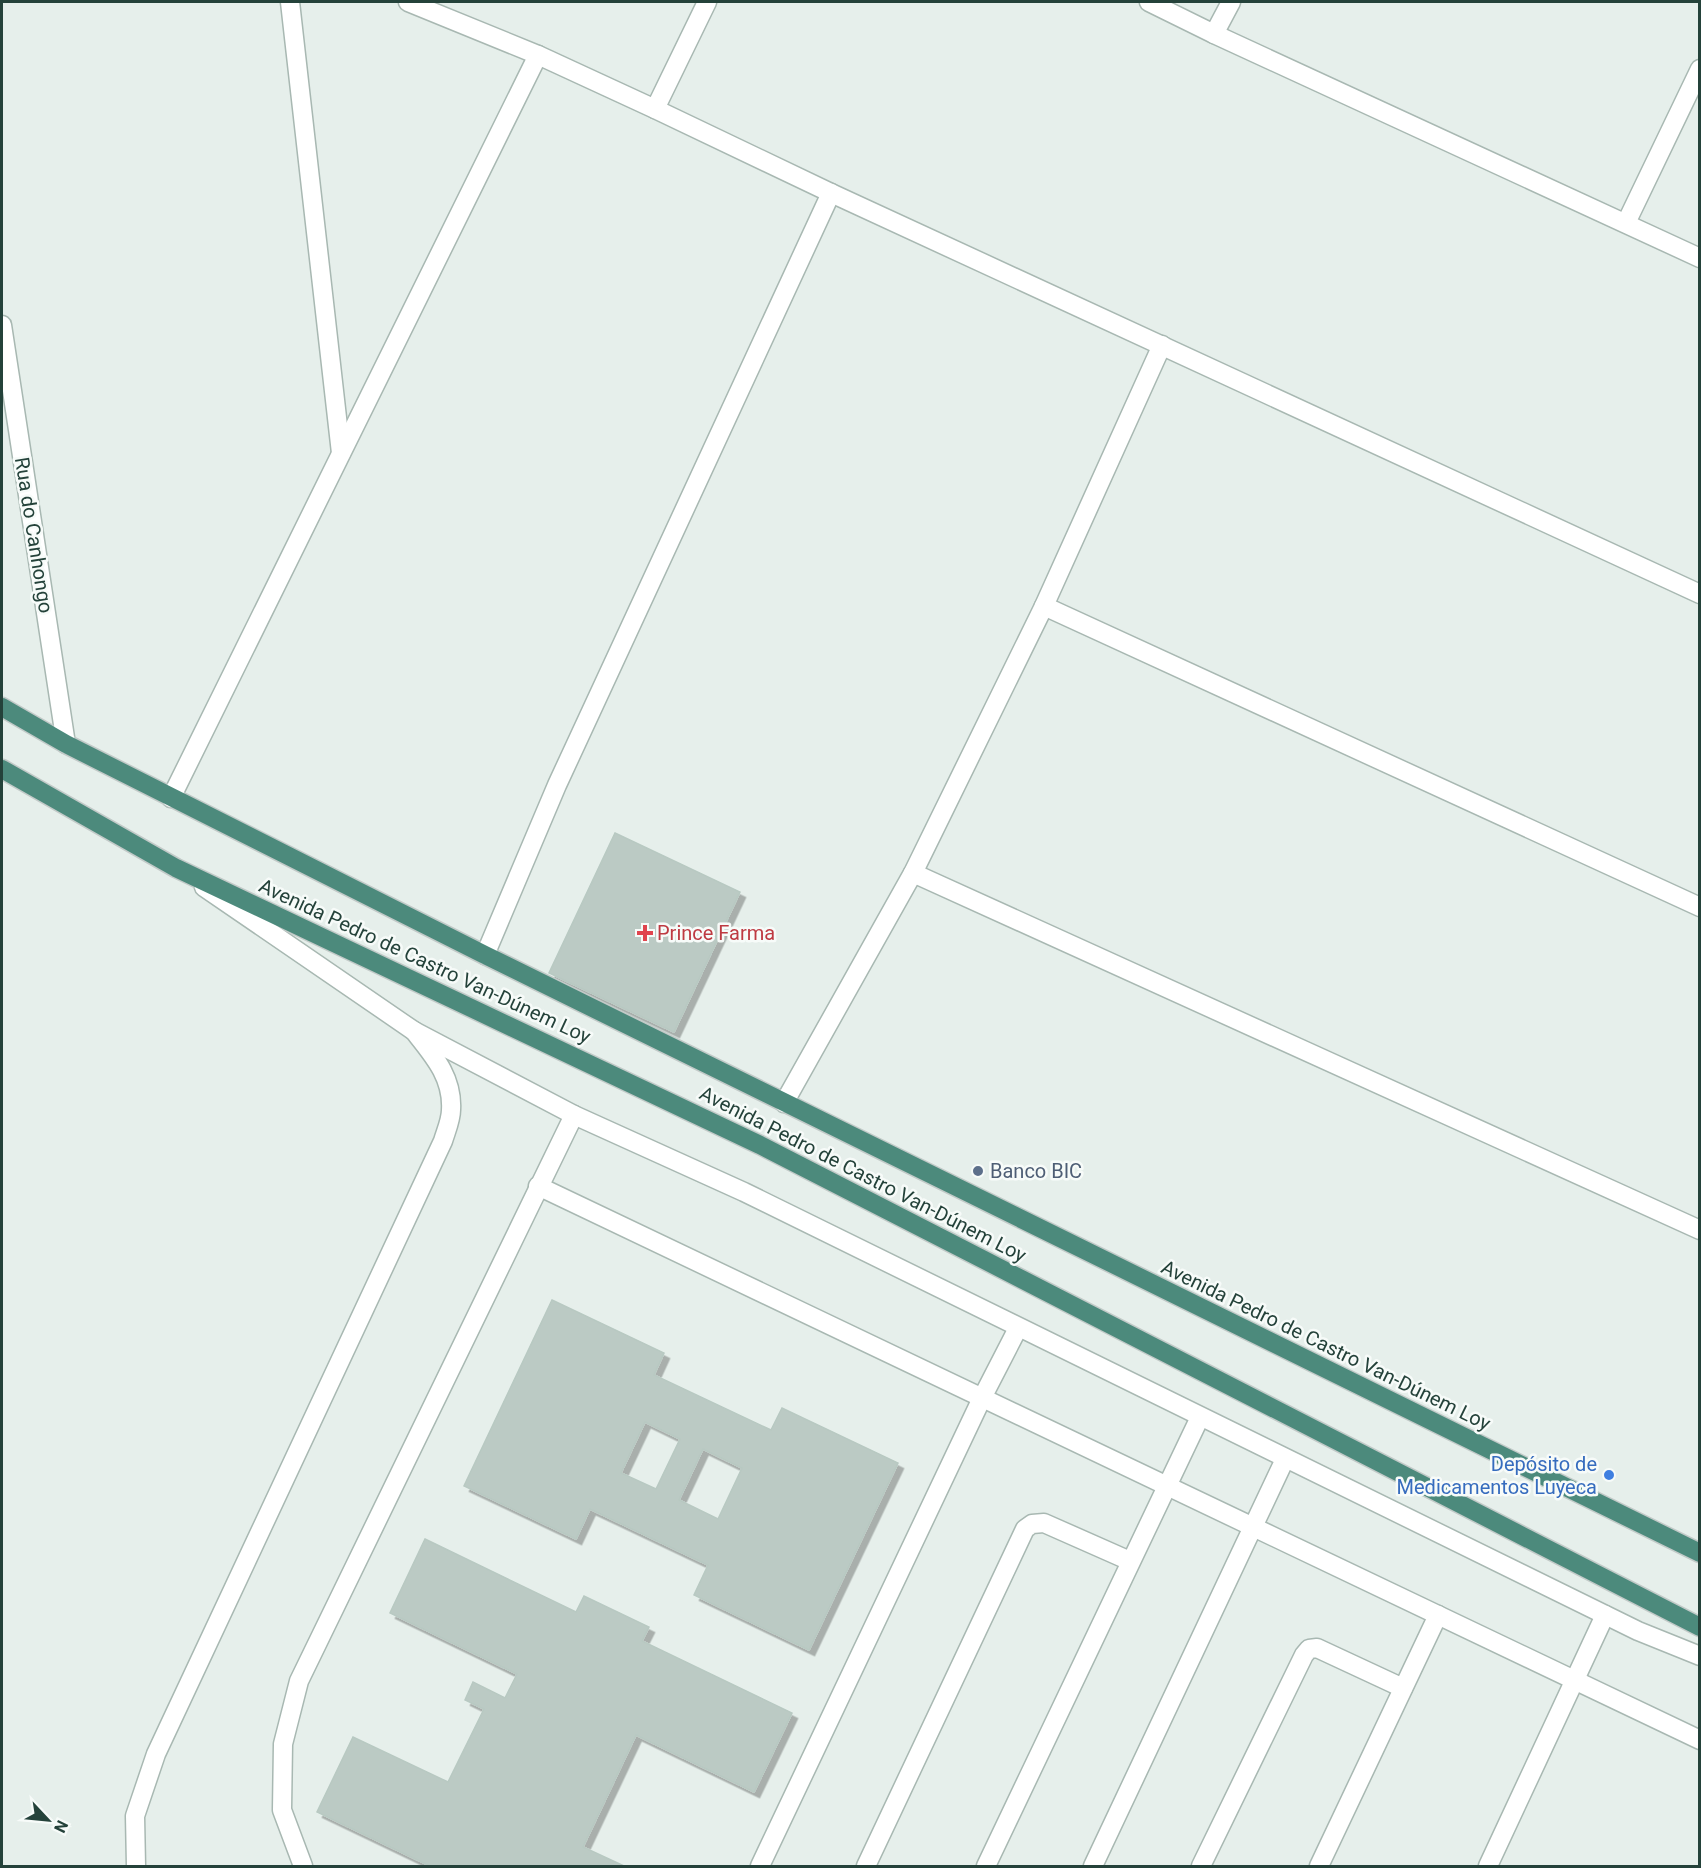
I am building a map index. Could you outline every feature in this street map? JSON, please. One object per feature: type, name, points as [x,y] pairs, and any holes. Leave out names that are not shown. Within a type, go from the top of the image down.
[{"type":"highway","name":"Avenida Pedro de Castro Van-Dúnem Loy","points":[[2,706],[66,744],[485,955],[1700,1553]]},
{"type":"highway","name":"Avenida Pedro de Castro Van-Dúnem Loy","points":[[2,769],[176,868],[760,1144],[1700,1627]]},
{"type":"street","points":[[290,2],[341,453]]},
{"type":"street","points":[[408,2],[538,55],[831,193],[1700,594]]},
{"type":"street","points":[[655,109],[707,2]]},
{"type":"street","points":[[1149,2],[1700,258]]},
{"type":"street","points":[[1214,34],[1231,2]]},
{"type":"street","points":[[171,798],[538,55]]},
{"type":"street","points":[[1626,223],[1700,69]]},
{"type":"street","points":[[485,955],[557,785],[831,193]]},
{"type":"street","name":"Rua do Canhongo","points":[[2,325],[5,367],[66,744]]},
{"type":"street","points":[[784,1103],[913,873],[1044,606],[1162,345]]},
{"type":"street","points":[[1044,606],[1700,907]]},
{"type":"street","points":[[176,868],[414,1031],[574,1115],[744,1192],[1638,1631],[1700,1656]]},
{"type":"street","points":[[913,873],[1700,1230]]},
{"type":"street","points":[[136,1866],[135,1816],[156,1754],[443,1142],[451,1110],[447,1078],[438,1062],[414,1031]]},
{"type":"street","points":[[303,1866],[282,1810],[283,1744],[298,1681],[574,1115]]},
{"type":"street","points":[[538,1186],[1700,1740]]},
{"type":"street","points":[[760,1866],[982,1398],[1018,1328]]},
{"type":"street","points":[[986,1866],[1200,1417]]},
{"type":"street","points":[[1093,1866],[1285,1459]]},
{"type":"street","points":[[866,1866],[1025,1529],[1032,1524],[1044,1523],[1130,1561]]},
{"type":"street","points":[[1318,1866],[1438,1615]]},
{"type":"street","points":[[1488,1866],[1605,1615]]},
{"type":"street","points":[[1201,1866],[1309,1648],[1317,1648],[1403,1688]]},
{"type":"building","name":"Prince Farma","points":[[615,833],[740,892],[674,1032],[549,973]]},
{"type":"building","points":[[552,1300],[664,1353],[654,1375],[771,1430],[782,1408],[898,1463],[809,1650],[694,1595],[708,1565],[590,1509],[576,1539],[464,1486]],"holes":[[[645,1422],[680,1439],[656,1489],[621,1473]],[[703,1449],[742,1468],[718,1519],[679,1500]]]},
{"type":"building","points":[[425,1539],[576,1612],[584,1596],[649,1627],[642,1641],[792,1713],[754,1792],[636,1735],[583,1847],[624,1866],[430,1866],[317,1812],[353,1737],[448,1782],[484,1709],[465,1700],[473,1682],[505,1698],[517,1674],[390,1613]]},
{"type":"place","name":"Prince Farma","points":[[645,933]]},
{"type":"place","name":"Banco BIC","points":[[978,1171]]},
{"type":"place","name":"Depósito de Medicamentos Luyeca","points":[[1609,1475]]}]
